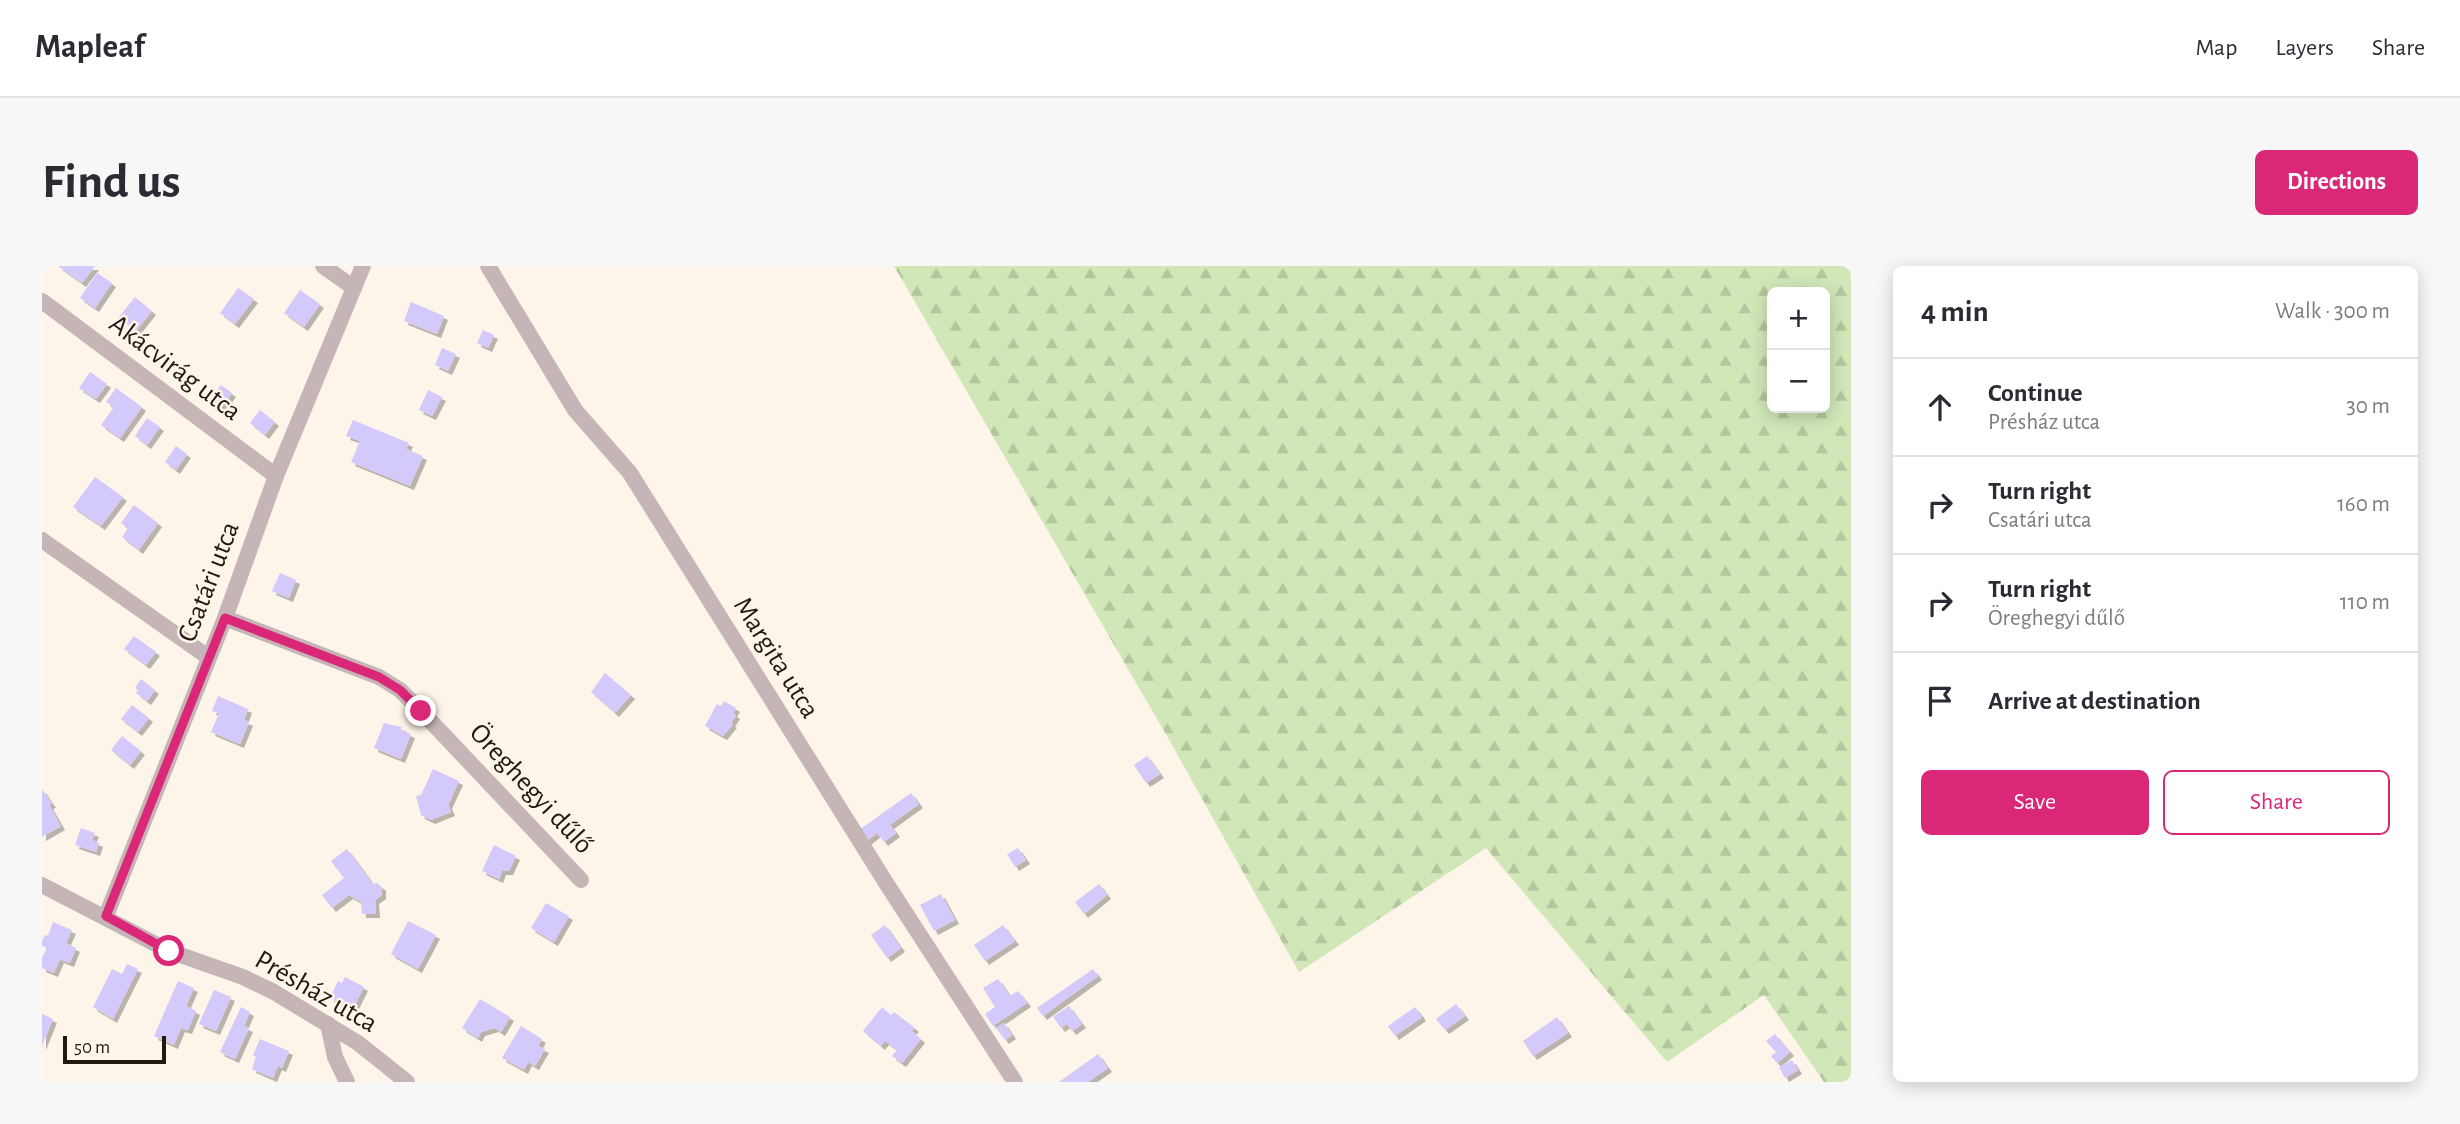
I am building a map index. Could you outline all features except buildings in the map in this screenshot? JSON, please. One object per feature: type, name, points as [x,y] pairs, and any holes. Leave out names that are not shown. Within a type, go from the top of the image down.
[{"type":"street","points":[[323,266],[354,288]]},
{"type":"street","name":"Csatári utca","points":[[106,916],[225,618],[276,476],[363,266]]},
{"type":"street","name":"Margita utca","points":[[488,266],[575,410],[630,473],[894,897],[1015,1082]]},
{"type":"street","name":"Akácvirág utca","points":[[42,301],[276,476]]},
{"type":"street","points":[[42,540],[208,657]]},
{"type":"street","name":"Öreghegyi dűlő","points":[[225,618],[379,677],[400,690],[581,880]]},
{"type":"street","name":"Présház utca","points":[[42,885],[169,951],[243,977],[274,992],[358,1043],[407,1082]]},
{"type":"street","points":[[328,1024],[335,1057],[347,1082]]},
{"type":"green space","points":[[894,266],[1851,266],[1851,1082],[1824,1082],[1764,995],[1667,1062],[1486,848],[1299,972],[1167,736]]},
{"type":"route","points":[[169,951],[106,916],[225,618],[379,677],[400,690],[421,711]]}]
